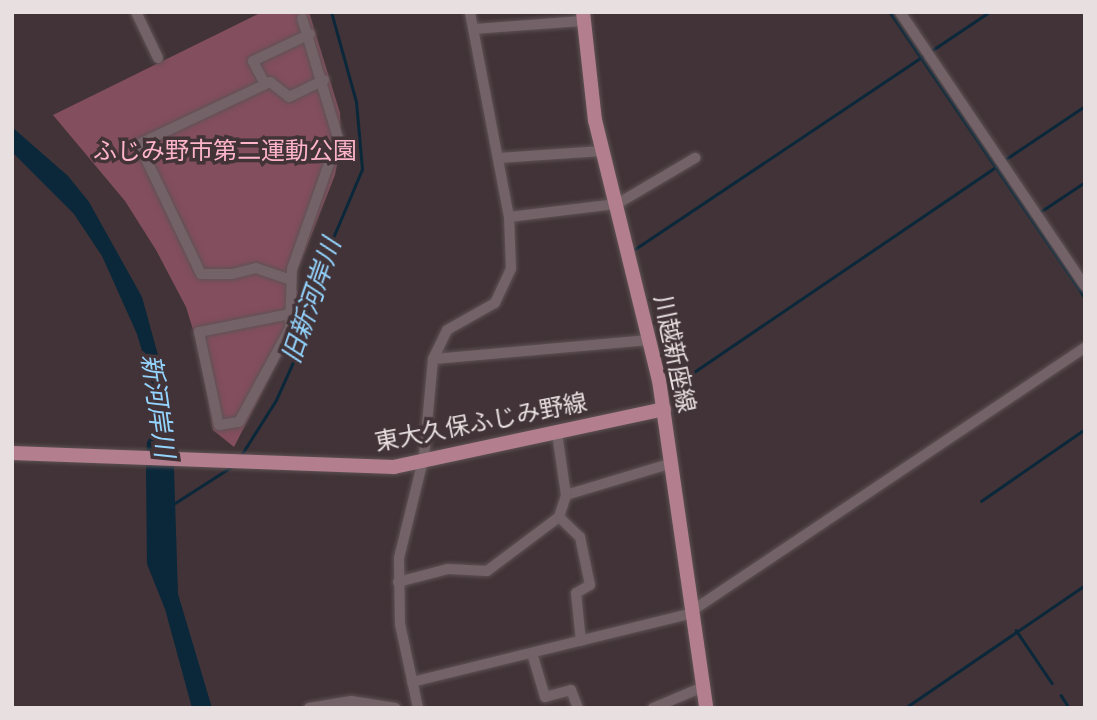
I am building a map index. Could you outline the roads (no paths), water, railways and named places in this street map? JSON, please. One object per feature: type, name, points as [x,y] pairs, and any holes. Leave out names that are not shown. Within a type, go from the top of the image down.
[{"type":"main road","name":"川越新座線","points":[[583,17],[587,70],[603,151],[650,340],[664,409],[706,708]]},
{"type":"main road","name":"東大久保ふじみ野線","points":[[12,453],[367,469],[423,463],[664,409]]},
{"type":"street","points":[[136,12],[158,58]]},
{"type":"street","points":[[418,708],[398,582],[399,558],[423,463],[433,359],[447,330],[495,303],[502,293],[511,268],[509,217],[470,12]]},
{"type":"street","points":[[900,12],[1085,286]]},
{"type":"street","points":[[474,29],[583,17]]},
{"type":"street","points":[[290,314],[199,332],[219,425],[239,422],[290,328],[290,314],[290,280],[338,138],[324,80],[310,34],[302,18]]},
{"type":"street","points":[[265,84],[253,61],[310,34]]},
{"type":"street","points":[[290,280],[256,268],[232,274],[201,274],[139,144],[270,82],[289,97],[324,80]]},
{"type":"street","points":[[499,158],[603,151]]},
{"type":"street","points":[[509,217],[617,204],[695,158]]},
{"type":"street","points":[[433,359],[650,340]]},
{"type":"street","points":[[412,682],[693,612],[1085,348]]},
{"type":"street","points":[[398,582],[448,569],[487,571],[559,517],[566,495],[557,433]]},
{"type":"street","points":[[566,495],[672,463]]},
{"type":"street","points":[[559,517],[580,537],[590,585],[576,593],[581,640]]},
{"type":"street","points":[[532,653],[545,697],[571,690],[578,708]]},
{"type":"street","points":[[653,708],[703,687]]},
{"type":"street","points":[[309,708],[351,701],[395,708]]},
{"type":"water","name":"新河岸川","points":[[12,127],[68,176],[89,202],[142,297],[172,406],[178,594],[212,708],[192,708],[165,609],[147,564],[147,442],[155,430],[153,388],[137,334],[102,256],[74,214],[12,152]]},
{"type":"waterway","name":"旧新河岸川","points":[[240,457],[276,400],[304,338],[311,290],[362,169],[356,102],[331,12]]},
{"type":"waterway","points":[[890,12],[1085,298]]},
{"type":"waterway","points":[[931,51],[989,12]]},
{"type":"waterway","points":[[635,249],[925,55]]},
{"type":"waterway","points":[[1003,161],[1085,106]]},
{"type":"waterway","points":[[669,389],[998,165]]},
{"type":"waterway","points":[[1040,212],[1085,182]]},
{"type":"waterway","points":[[981,501],[1085,429]]},
{"type":"waterway","name":"旧新河岸川","points":[[175,503],[231,467]]},
{"type":"waterway","points":[[905,708],[1085,585]]},
{"type":"waterway","points":[[1016,630],[1052,683]]},
{"type":"waterway","points":[[1061,695],[1069,708]]},
{"type":"park label","name":"ふじみ野市第二運動公園","points":[[225,152]]}]
